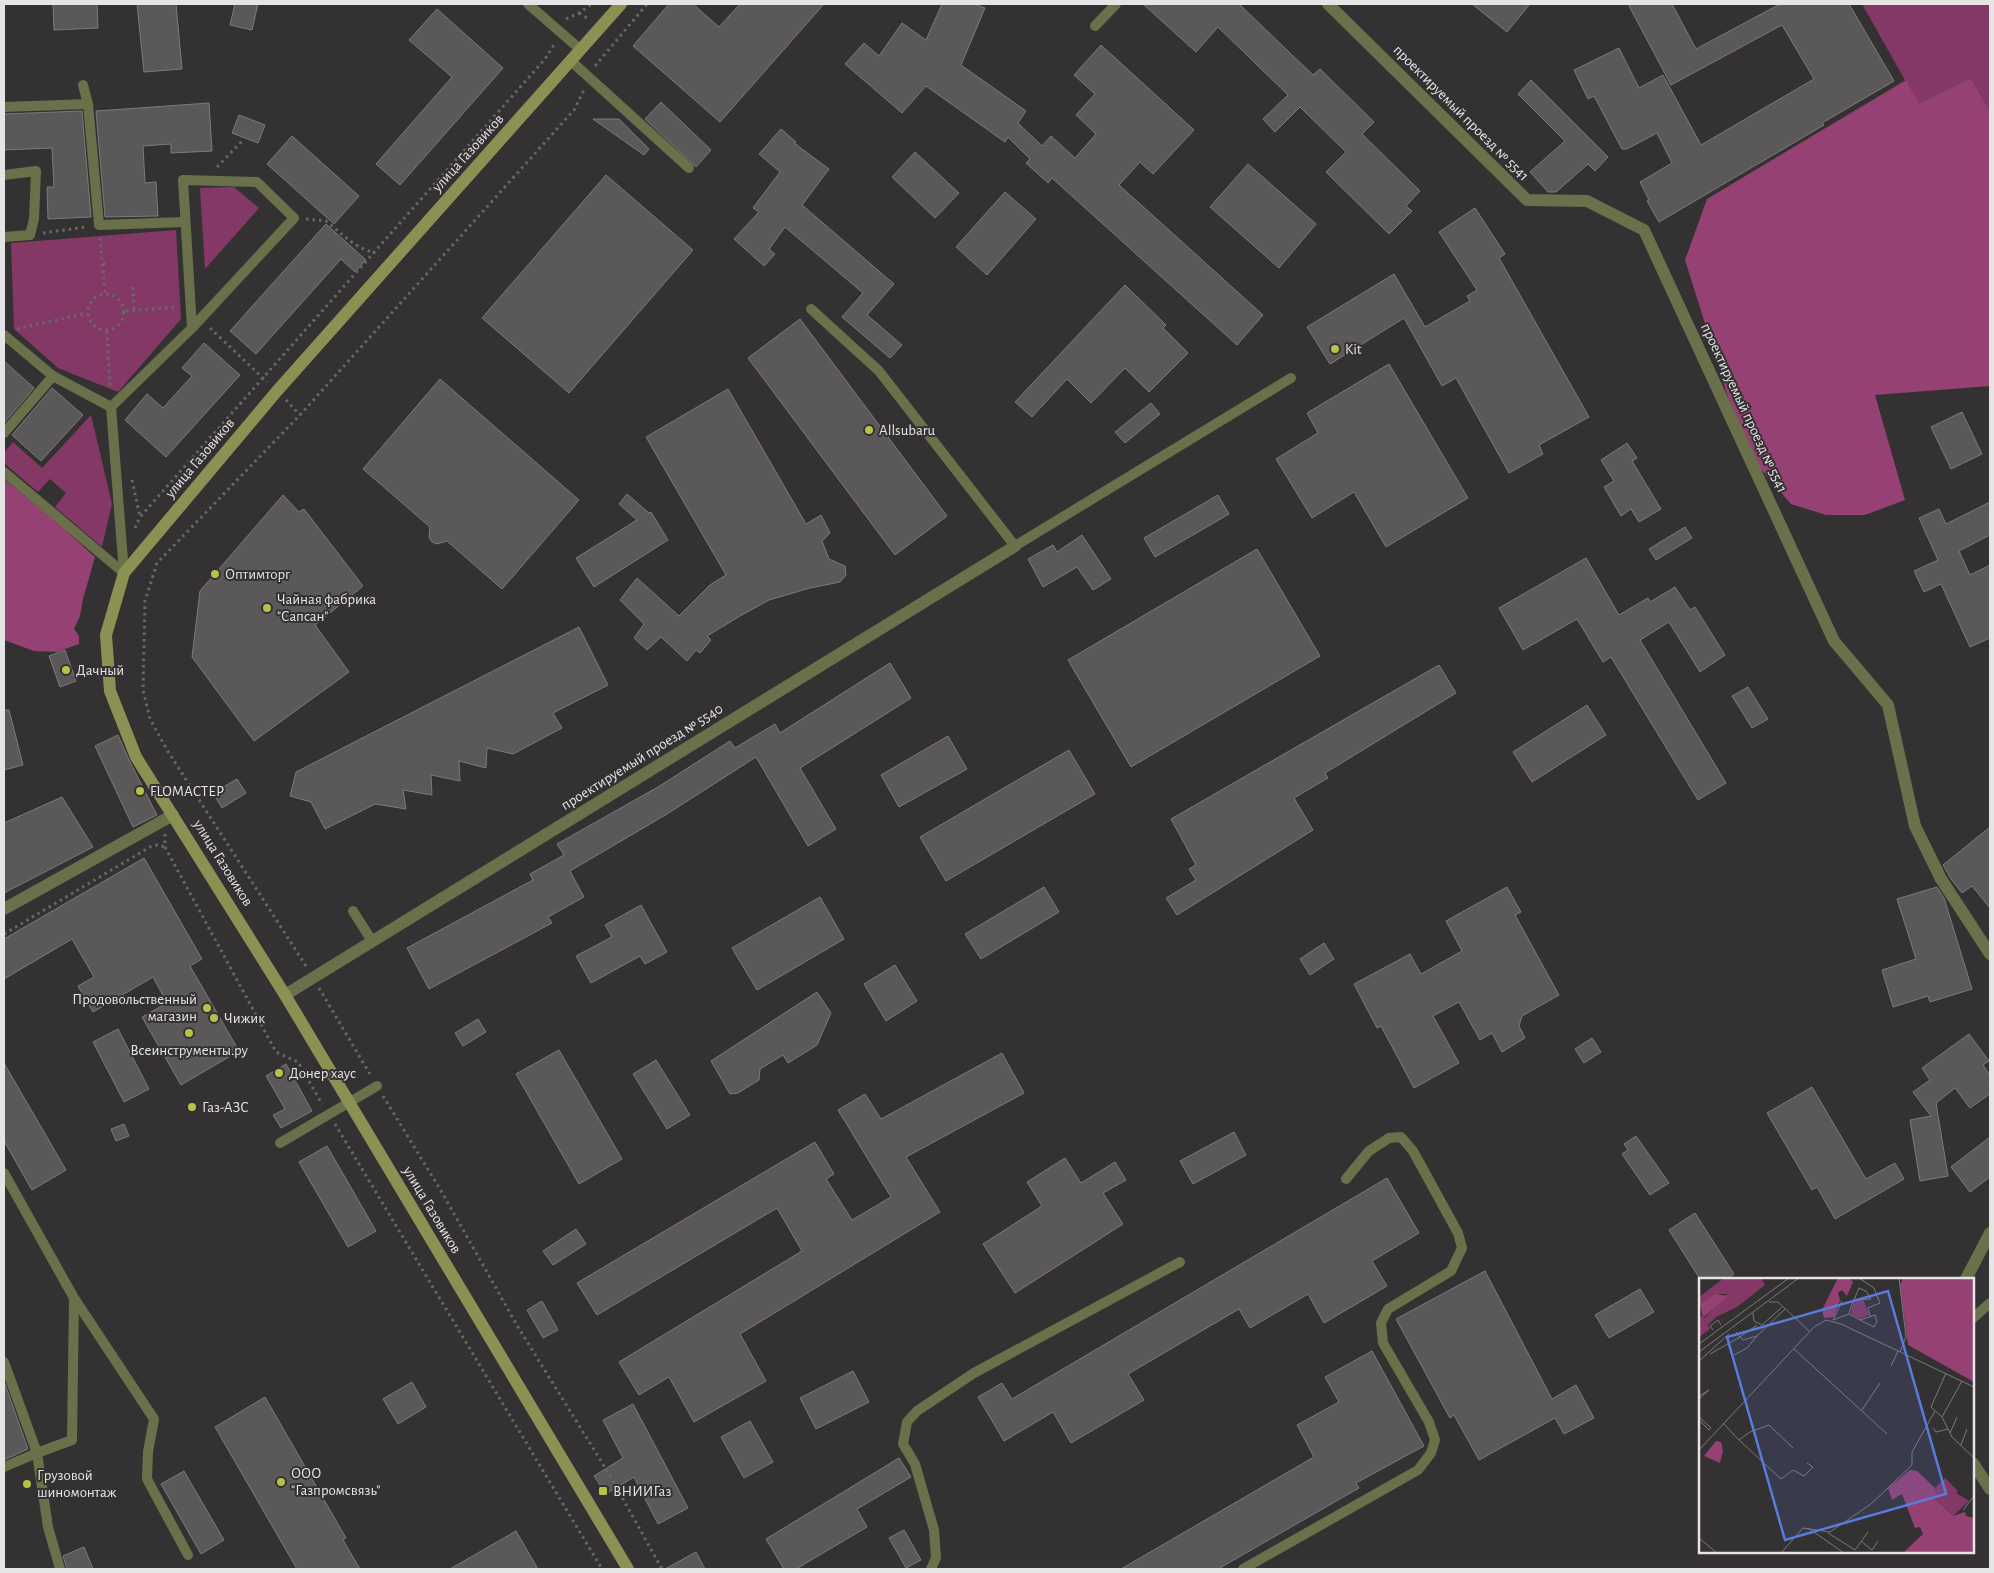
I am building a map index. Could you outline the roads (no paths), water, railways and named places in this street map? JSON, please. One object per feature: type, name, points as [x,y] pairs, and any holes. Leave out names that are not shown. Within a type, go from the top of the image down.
[{"type":"street","name":"улица Газовиков","points":[[621,4],[277,392],[124,573],[106,635],[110,691],[136,757],[285,995],[628,1569]]},
{"type":"street","name":"проектируемый проезд № 5541","points":[[1328,4],[1526,200],[1587,201],[1644,230],[1834,641],[1888,705],[1915,826],[1941,879],[1990,954]]},
{"type":"street","name":"проектируемый проезд № 5540","points":[[285,995],[1015,546]]},
{"type":"street","points":[[4,909],[173,815]]},
{"type":"street","points":[[1967,1278],[1990,1233]]},
{"type":"street","points":[[1974,1465],[1990,1489]]},
{"type":"lane","points":[[528,4],[581,50]]},
{"type":"lane","points":[[1095,26],[1116,4]]},
{"type":"lane","points":[[571,62],[688,168]]},
{"type":"lane","points":[[83,85],[88,104],[99,225],[184,222]]},
{"type":"lane","points":[[4,107],[88,104]]},
{"type":"lane","points":[[4,175],[36,171],[34,219],[30,234],[4,237]]},
{"type":"lane","points":[[111,407],[192,328],[294,218],[257,182],[183,180],[184,222],[192,328]]},
{"type":"lane","points":[[811,309],[879,371],[1015,546],[1291,378]]},
{"type":"lane","points":[[8,332],[53,376],[111,407]]},
{"type":"lane","points":[[4,433],[53,376]]},
{"type":"lane","points":[[111,407],[124,573]]},
{"type":"lane","points":[[4,472],[124,573]]},
{"type":"lane","points":[[353,911],[372,941]]},
{"type":"lane","points":[[280,1143],[377,1086]]},
{"type":"lane","points":[[1243,1569],[1418,1470],[1431,1453],[1435,1440],[1429,1422],[1383,1343],[1381,1323],[1388,1308],[1451,1271],[1462,1248],[1458,1233],[1413,1151],[1401,1137],[1388,1138],[1369,1151],[1346,1178]]},
{"type":"lane","points":[[4,1173],[74,1298],[154,1419],[148,1452],[147,1479],[188,1555]]},
{"type":"lane","points":[[1976,1261],[1990,1240]]},
{"type":"lane","points":[[931,1569],[936,1558],[934,1530],[915,1464],[903,1444],[907,1422],[917,1411],[974,1373],[1180,1262]]},
{"type":"lane","points":[[4,1467],[72,1440],[74,1298]]},
{"type":"lane","points":[[1974,1317],[1990,1303]]},
{"type":"lane","points":[[4,1362],[37,1453],[48,1527],[60,1569]]},
{"type":"place","name":"Kit","points":[[1335,349]]},
{"type":"place","name":"Allsubaru","points":[[869,430]]},
{"type":"place","name":"Оптимторг","points":[[215,574]]},
{"type":"place","name":"Чайная фабрика \"Сапсан\"","points":[[267,608]]},
{"type":"place","name":"Дачный","points":[[66,670]]},
{"type":"place","name":"FLOМАСТЕР","points":[[140,791]]},
{"type":"place","name":"Продовольственный магазин","points":[[207,1008]]},
{"type":"place","name":"Чижик","points":[[214,1018]]},
{"type":"place","name":"Всеинструменты.ру","points":[[189,1033]]},
{"type":"place","name":"Донер хаус","points":[[279,1073]]},
{"type":"place","name":"Газ-АЗС","points":[[192,1107]]},
{"type":"place","name":"ООО \"Газпромсвязь\"","points":[[281,1482]]},
{"type":"place","name":"Грузовой шиномонтаж","points":[[27,1484]]},
{"type":"place","name":"ВНИИГаз","points":[[603,1491]]}]
